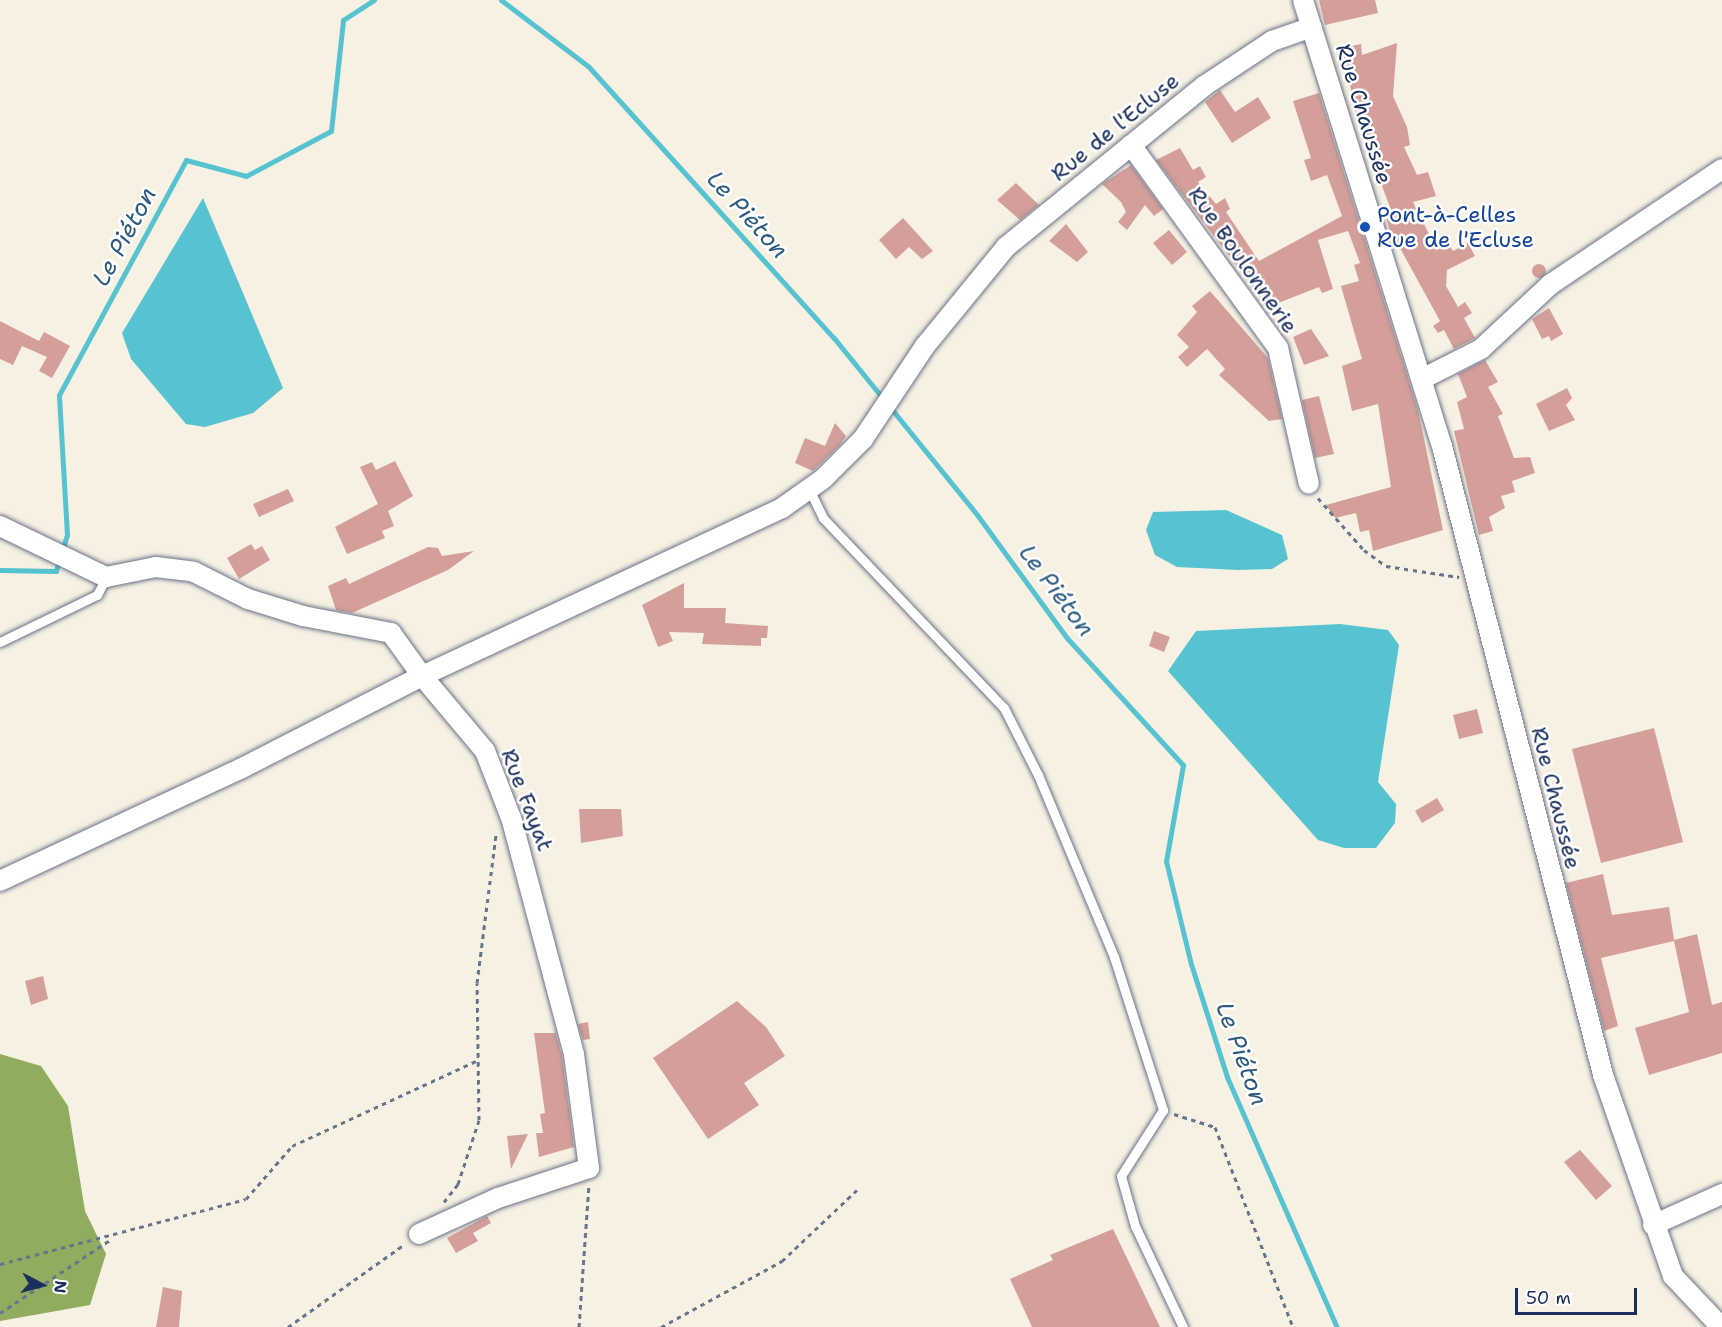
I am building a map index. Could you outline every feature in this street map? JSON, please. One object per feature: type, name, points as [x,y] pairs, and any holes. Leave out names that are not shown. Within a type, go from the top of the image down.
[{"type":"street","name":"Rue Chaussée","points":[[1303,0],[1422,379],[1603,1075],[1653,1225],[1673,1276],[1721,1327]]},
{"type":"street","name":"Rue de l'Ecluse","points":[[809,489],[838,466],[881,414],[893,392],[968,290],[1006,247],[1131,145],[1241,60],[1312,27]]},
{"type":"street","name":"Rue Boulonnerie","points":[[1131,145],[1278,348],[1309,484]]},
{"type":"street","points":[[1422,379],[1481,349],[1551,284],[1722,169]]},
{"type":"street","points":[[0,881],[240,769],[422,675],[782,508],[809,489]]},
{"type":"street","points":[[0,526],[106,577]]},
{"type":"street","name":"Rue Fayat","points":[[106,577],[156,567],[194,572],[292,613],[391,633],[422,675],[485,751],[514,828],[574,1054],[589,1168]]},
{"type":"street","points":[[419,1234],[498,1198],[589,1168]]},
{"type":"street","points":[[1653,1225],[1722,1194]]},
{"type":"lane","points":[[809,489],[823,518],[1004,708],[1114,957],[1163,1110],[1122,1176],[1135,1226],[1184,1327]]},
{"type":"lane","points":[[0,642],[97,595],[106,577]]},
{"type":"path","points":[[1309,484],[1345,531],[1386,566],[1419,574],[1474,575]]},
{"type":"path","points":[[439,1209],[458,1184],[479,1120],[476,1061],[477,983],[496,830]]},
{"type":"path","points":[[0,1264],[114,1237],[246,1199],[292,1146],[476,1061]]},
{"type":"path","points":[[1163,1110],[1215,1127],[1293,1327]]},
{"type":"path","points":[[579,1327],[589,1168]]},
{"type":"path","points":[[661,1327],[782,1261],[858,1190]]},
{"type":"path","points":[[288,1327],[419,1234]]},
{"type":"path","points":[[1,1313],[114,1237]]},
{"type":"green space","points":[[0,1054],[41,1066],[68,1106],[85,1211],[106,1254],[90,1305],[0,1321]]},
{"type":"water","points":[[203,198],[283,388],[253,413],[205,427],[186,424],[131,359],[122,333]]},
{"type":"water","points":[[1226,510],[1282,535],[1288,559],[1272,569],[1238,570],[1177,567],[1155,555],[1146,530],[1153,512]]},
{"type":"water","points":[[1340,624],[1388,630],[1399,645],[1378,782],[1396,804],[1395,823],[1376,848],[1344,848],[1318,840],[1168,671],[1196,631]]},
{"type":"building","points":[[1319,0],[1375,0],[1378,13],[1325,25]]},
{"type":"building","points":[[1397,43],[1393,96],[1407,127],[1410,145],[1404,147],[1417,175],[1428,172],[1436,196],[1413,202],[1437,250],[1448,244],[1453,251],[1468,243],[1475,256],[1447,270],[1446,286],[1458,307],[1465,302],[1472,313],[1464,318],[1475,338],[1454,349],[1444,330],[1438,333],[1433,326],[1440,321],[1389,228],[1385,212],[1391,210],[1358,122],[1342,48],[1361,44],[1362,55]]},
{"type":"building","points":[[1220,90],[1235,112],[1258,97],[1271,118],[1232,143],[1205,102]]},
{"type":"building","points":[[1319,93],[1418,410],[1443,530],[1373,551],[1369,530],[1360,532],[1356,513],[1335,518],[1326,505],[1391,487],[1378,404],[1352,411],[1342,366],[1362,359],[1341,286],[1359,281],[1354,265],[1360,263],[1348,231],[1318,240],[1333,289],[1322,293],[1319,287],[1268,307],[1156,160],[1180,148],[1193,170],[1200,166],[1206,177],[1198,182],[1216,204],[1225,198],[1230,209],[1226,212],[1259,261],[1342,216],[1327,175],[1311,181],[1304,160],[1311,158],[1293,101]]},
{"type":"building","points":[[1131,165],[1163,209],[1154,216],[1145,205],[1127,230],[1118,222],[1126,212],[1121,202],[1102,184]]},
{"type":"building","points":[[1016,183],[1039,205],[1020,220],[997,200]]},
{"type":"building","points":[[903,218],[933,251],[922,259],[909,247],[896,259],[879,240]]},
{"type":"building","points":[[1066,224],[1088,252],[1077,262],[1049,241]]},
{"type":"building","points":[[1169,230],[1187,252],[1172,265],[1153,243]]},
{"type":"building","points":[[1536,264],[1542,264],[1546,271],[1542,278],[1536,278],[1532,274],[1532,268]]},
{"type":"building","points":[[1210,291],[1268,358],[1282,419],[1269,421],[1219,375],[1225,369],[1207,349],[1187,367],[1178,357],[1189,347],[1177,335],[1197,312],[1192,306]]},
{"type":"building","points":[[1549,308],[1563,334],[1551,341],[1549,336],[1542,339],[1532,319]]},
{"type":"building","points":[[0,321],[39,341],[44,332],[70,346],[52,378],[39,371],[47,357],[22,346],[13,365],[0,359]]},
{"type":"building","points":[[1311,329],[1329,356],[1304,365],[1293,337]]},
{"type":"building","points":[[1485,360],[1498,382],[1488,387],[1503,414],[1498,416],[1514,458],[1530,457],[1535,473],[1512,481],[1515,492],[1501,496],[1505,508],[1489,517],[1493,531],[1479,535],[1454,431],[1464,429],[1457,402],[1467,397],[1458,374]]},
{"type":"building","points":[[1567,388],[1572,398],[1566,405],[1575,420],[1549,431],[1536,404]]},
{"type":"building","points":[[1319,396],[1334,454],[1315,458],[1302,400]]},
{"type":"building","points":[[835,423],[846,436],[840,445],[813,471],[795,463],[805,438],[825,446]]},
{"type":"building","points":[[395,461],[413,496],[388,511],[394,526],[382,531],[385,538],[347,554],[335,527],[378,504],[360,467],[372,462],[376,470]]},
{"type":"building","points":[[288,489],[294,501],[259,517],[253,504]]},
{"type":"building","points":[[251,544],[255,550],[262,546],[270,560],[239,579],[227,558]]},
{"type":"building","points":[[428,547],[438,548],[442,556],[474,551],[448,570],[352,613],[336,610],[328,586],[346,578],[349,584]]},
{"type":"building","points":[[684,583],[684,608],[726,608],[725,623],[768,626],[767,638],[761,638],[761,646],[702,644],[704,633],[669,632],[673,641],[658,647],[642,605]]},
{"type":"building","points":[[1154,631],[1170,637],[1164,652],[1149,646]]},
{"type":"building","points":[[1477,709],[1483,733],[1459,739],[1453,715]]},
{"type":"building","points":[[1654,728],[1683,842],[1601,863],[1572,749]]},
{"type":"building","points":[[1437,798],[1444,810],[1422,823],[1415,811]]},
{"type":"building","points":[[579,809],[621,809],[623,836],[581,843]]},
{"type":"building","points":[[1603,874],[1612,915],[1669,907],[1674,940],[1697,934],[1712,1005],[1722,1002],[1722,1053],[1649,1075],[1635,1028],[1689,1012],[1674,941],[1601,958],[1618,1026],[1604,1031],[1566,883]]},
{"type":"building","points":[[43,976],[48,999],[31,1005],[25,981]]},
{"type":"building","points":[[737,1001],[766,1027],[785,1056],[744,1083],[759,1105],[708,1139],[653,1058]]},
{"type":"building","points":[[588,1022],[590,1039],[583,1040],[578,1024]]},
{"type":"building","points":[[554,1027],[562,1056],[574,1147],[539,1157],[536,1133],[543,1133],[540,1114],[545,1113],[534,1033],[555,1033]]},
{"type":"building","points":[[528,1134],[511,1169],[507,1136]]},
{"type":"building","points":[[1580,1150],[1612,1186],[1596,1200],[1564,1162]]},
{"type":"building","points":[[487,1216],[491,1223],[473,1233],[478,1241],[456,1253],[447,1238]]},
{"type":"building","points":[[1113,1229],[1160,1327],[1032,1327],[1010,1279],[1053,1260],[1050,1255]]},
{"type":"building","points":[[163,1287],[182,1291],[179,1327],[156,1327]]},
{"type":"waterway","name":"Le Piéton","points":[[62,551],[67,535],[59,395],[186,160],[246,176],[331,131],[343,20],[374,0]]},
{"type":"waterway","name":"Le Piéton","points":[[501,0],[588,66],[834,338],[978,516],[1067,638],[1183,765],[1166,861],[1191,964],[1227,1077],[1337,1327]]},
{"type":"waterway","name":"Le Piéton","points":[[0,570],[56,571],[59,560]]},
{"type":"place","name":"Pont-à-Celles Rue de l'Ecluse","points":[[1365,227]]}]
